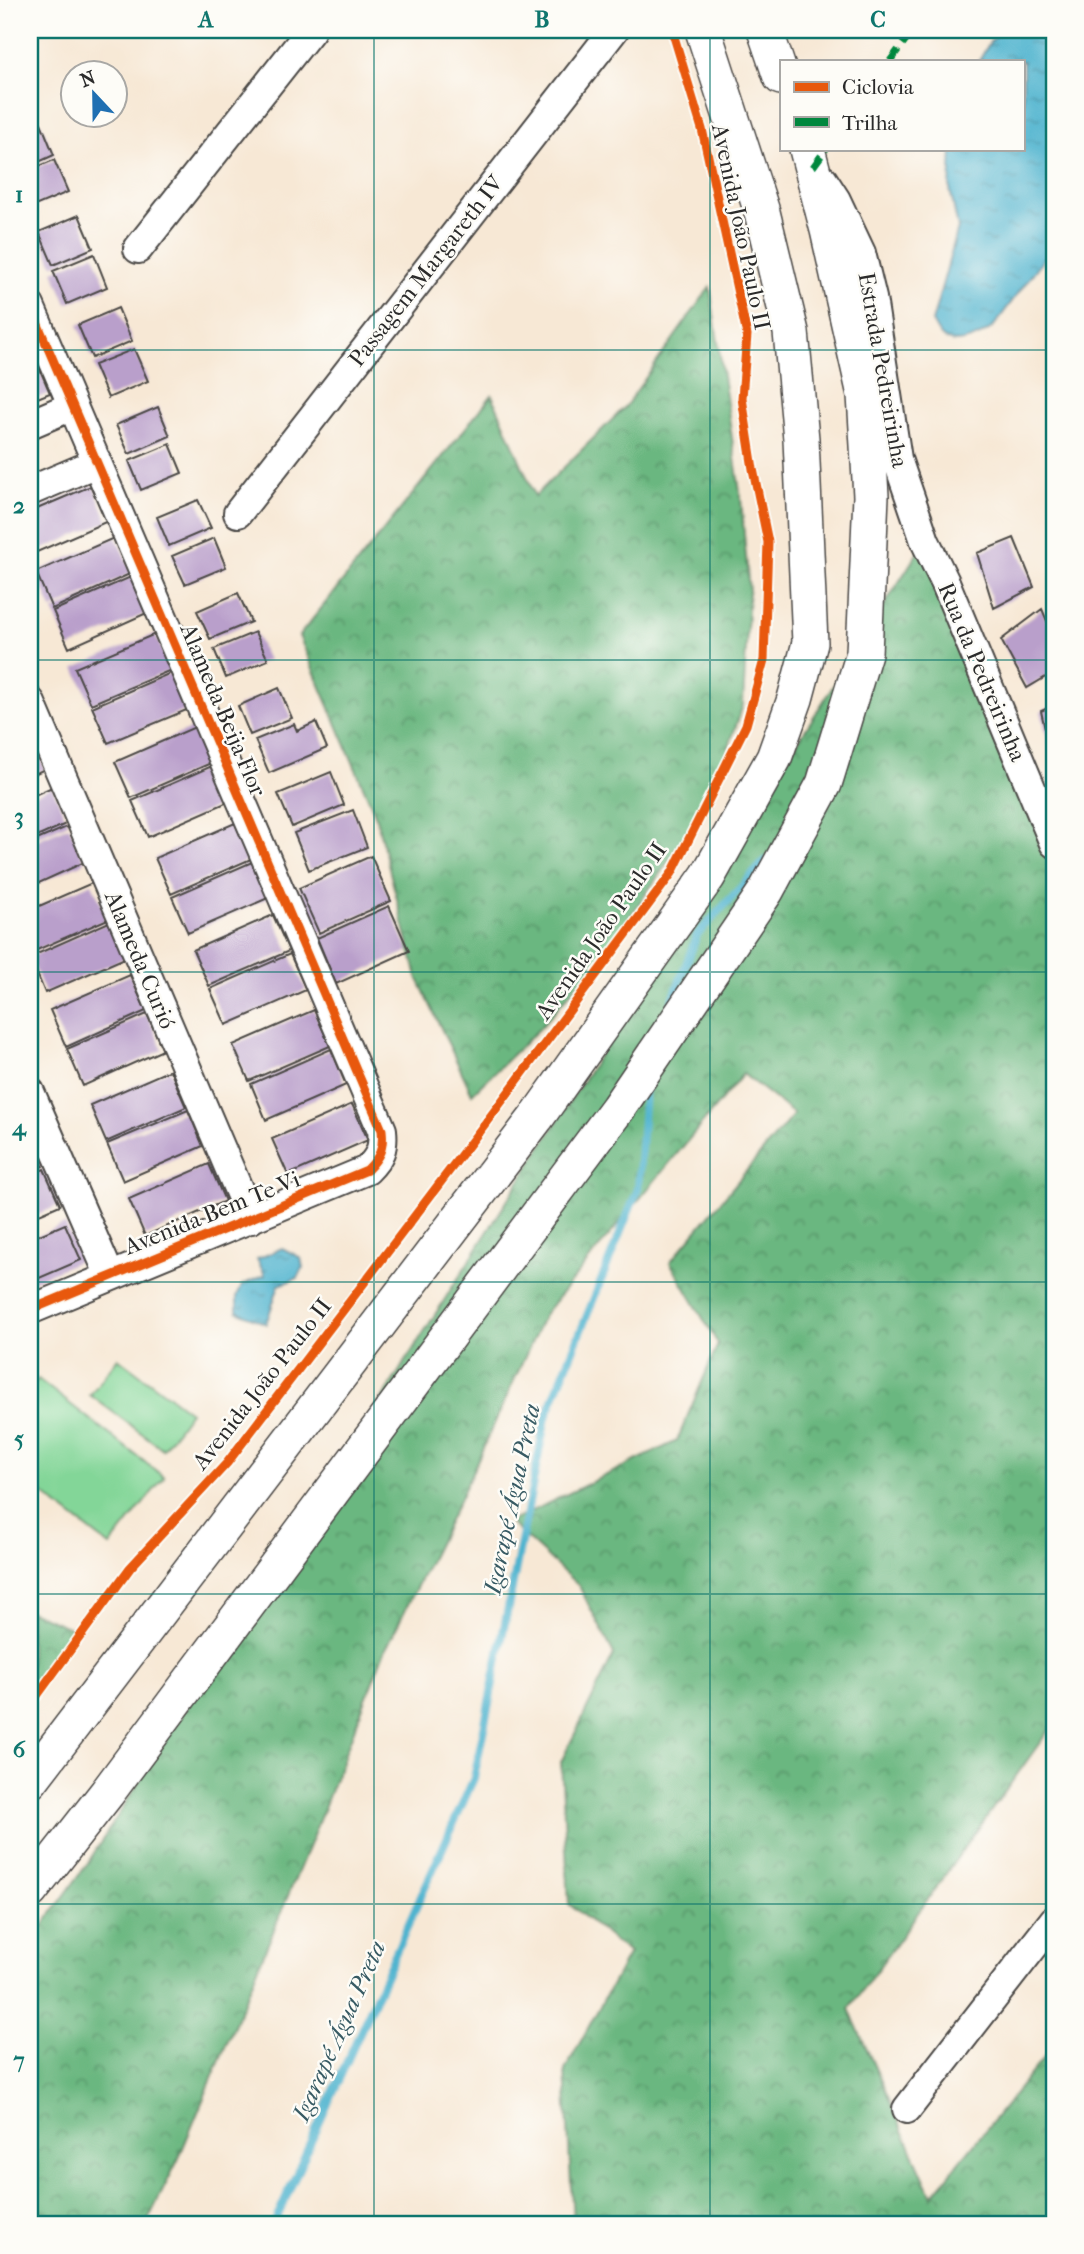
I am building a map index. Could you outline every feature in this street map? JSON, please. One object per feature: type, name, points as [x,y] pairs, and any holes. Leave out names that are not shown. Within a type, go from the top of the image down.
[{"type":"main road","name":"Avenida João Paulo II","points":[[30,1781],[536,1118],[708,876],[774,758],[795,699],[810,643],[802,439],[791,332],[762,212],[703,30]]},
{"type":"main road","points":[[765,30],[780,74]]},
{"type":"main road","points":[[30,1891],[107,1793],[618,1108],[766,891],[824,784],[864,653],[871,496],[865,396],[810,158]]},
{"type":"street","points":[[138,249],[311,30]]},
{"type":"street","name":"Passagem Margareth IV","points":[[238,513],[614,30]]},
{"type":"street","name":"Estrada Pedreirinha","points":[[810,158],[835,200],[861,253],[872,298],[897,460],[925,541]]},
{"type":"street","name":"Alameda Beija Flor","points":[[30,306],[382,1130]]},
{"type":"street","points":[[30,424],[72,406]]},
{"type":"street","points":[[30,491],[96,463]]},
{"type":"street","name":"Rua da Pedreirinha","points":[[925,541],[945,582],[1054,843]]},
{"type":"street","name":"Alameda Curió","points":[[30,701],[251,1219]]},
{"type":"street","points":[[30,1092],[110,1276]]},
{"type":"street","name":"Avenida Bem Te Vi","points":[[30,1310],[367,1170],[382,1150],[382,1130]]},
{"type":"street","points":[[908,2109],[1054,1920]]},
{"type":"green space","points":[[710,287],[741,499],[749,591],[743,705],[711,800],[607,950],[542,1026],[472,1094],[417,977],[375,814],[299,636],[492,395],[535,496],[625,407]]},
{"type":"green space","points":[[925,541],[934,556],[1054,875],[1054,1723],[849,2009],[932,2196],[1054,2045],[1054,2224],[573,2224],[565,2070],[629,1953],[569,1904],[561,1762],[614,1654],[579,1586],[509,1522],[677,1441],[718,1344],[670,1262],[794,1114],[743,1074],[545,1313],[457,1505],[383,1655],[313,1836],[178,2160],[146,2224],[30,2224],[30,1944],[87,1864]]},
{"type":"green space","points":[[118,1358],[190,1412],[163,1449],[90,1395]]},
{"type":"green space","points":[[38,1379],[164,1477],[110,1546],[30,1484],[30,1389]]},
{"type":"green space","points":[[30,1611],[75,1630],[30,1687]]},
{"type":"water","points":[[1004,30],[1054,30],[1054,245],[993,327],[975,337],[954,342],[942,337],[932,322],[958,228],[950,189],[952,150],[1024,150],[1024,60],[980,60],[990,42]]},
{"type":"water","points":[[282,1248],[301,1258],[303,1268],[298,1278],[279,1285],[266,1324],[237,1311],[237,1296],[242,1285],[265,1275],[257,1259]]},
{"type":"building","points":[[41,123],[54,155],[30,166],[30,127]]},
{"type":"building","points":[[54,160],[68,192],[30,208],[30,170]]},
{"type":"building","points":[[79,215],[93,248],[53,265],[39,232]]},
{"type":"building","points":[[94,254],[107,287],[67,304],[53,271]]},
{"type":"building","points":[[118,308],[132,341],[92,358],[78,325]]},
{"type":"building","points":[[134,349],[148,381],[108,398],[94,365]]},
{"type":"building","points":[[34,356],[50,393],[30,401],[30,358]]},
{"type":"building","points":[[158,407],[170,436],[129,454],[116,425]]},
{"type":"building","points":[[170,444],[182,473],[141,490],[129,461]]},
{"type":"building","points":[[93,485],[108,521],[30,555],[30,512]]},
{"type":"building","points":[[198,500],[211,528],[169,546],[157,517]]},
{"type":"building","points":[[116,537],[132,573],[52,609],[36,572]]},
{"type":"building","points":[[214,538],[226,567],[185,584],[172,556]]},
{"type":"building","points":[[1014,538],[1034,587],[994,608],[977,553]]},
{"type":"building","points":[[133,576],[149,612],[69,648],[53,611]]},
{"type":"building","points":[[238,593],[251,622],[210,639],[197,611]]},
{"type":"building","points":[[1042,609],[1054,638],[1054,672],[1027,688],[1001,640]]},
{"type":"building","points":[[255,632],[268,660],[226,678],[214,649]]},
{"type":"building","points":[[155,634],[171,670],[91,704],[75,668]]},
{"type":"building","points":[[173,672],[189,709],[108,743],[92,707]]},
{"type":"building","points":[[279,688],[292,718],[250,735],[238,706]]},
{"type":"building","points":[[1054,705],[1054,760],[1052,761],[1041,711]]},
{"type":"building","points":[[316,722],[327,748],[269,773],[255,740],[294,724],[297,731]]},
{"type":"building","points":[[195,727],[211,763],[131,798],[115,762]]},
{"type":"building","points":[[30,734],[45,769],[30,776]]},
{"type":"building","points":[[212,766],[228,802],[148,837],[132,801]]},
{"type":"building","points":[[331,772],[344,805],[292,827],[278,794]]},
{"type":"building","points":[[52,787],[68,823],[30,840],[30,797]]},
{"type":"building","points":[[353,810],[367,847],[309,870],[294,833]]},
{"type":"building","points":[[235,823],[251,859],[171,894],[155,858]]},
{"type":"building","points":[[69,826],[85,862],[30,887],[30,843]]},
{"type":"building","points":[[371,856],[391,901],[319,933],[299,888]]},
{"type":"building","points":[[252,862],[268,898],[188,933],[172,897]]},
{"type":"building","points":[[92,883],[108,919],[30,953],[30,910]]},
{"type":"building","points":[[389,906],[409,951],[336,984],[317,938]]},
{"type":"building","points":[[273,915],[289,951],[209,986],[193,950]]},
{"type":"building","points":[[109,922],[125,958],[45,993],[30,957]]},
{"type":"building","points":[[290,954],[306,990],[226,1025],[210,989]]},
{"type":"building","points":[[130,975],[146,1011],[66,1047],[50,1010]]},
{"type":"building","points":[[314,1010],[330,1046],[249,1081],[233,1045]]},
{"type":"building","points":[[147,1014],[163,1050],[83,1086],[67,1049]]},
{"type":"building","points":[[331,1049],[346,1085],[266,1120],[251,1084]]},
{"type":"building","points":[[170,1070],[186,1107],[106,1142],[90,1105]]},
{"type":"building","points":[[352,1104],[368,1140],[288,1175],[272,1139]]},
{"type":"building","points":[[188,1110],[203,1146],[123,1181],[107,1144]]},
{"type":"building","points":[[30,1137],[43,1166],[30,1172]]},
{"type":"building","points":[[209,1164],[225,1201],[145,1236],[129,1199]]},
{"type":"building","points":[[44,1169],[60,1205],[30,1218],[30,1175]]},
{"type":"building","points":[[65,1224],[81,1260],[30,1282],[30,1239]]},
{"type":"waterway","name":"Igarapé Água Preta","points":[[672,1002],[697,935],[765,861]]},
{"type":"waterway","name":"Igarapé Água Preta","points":[[274,2224],[474,1778],[546,1417],[638,1189],[645,1091]]},
{"type":"marked path","points":[[891,60],[913,30]]},
{"type":"marked path","points":[[813,167],[825,150]]},
{"type":"cycle path","points":[[30,1705],[130,1568],[227,1463],[672,873],[746,725],[764,660],[768,542],[742,398],[747,335],[702,129],[672,30]]},
{"type":"cycle path","points":[[30,306],[382,1130],[382,1147],[367,1170],[30,1310]]}]
